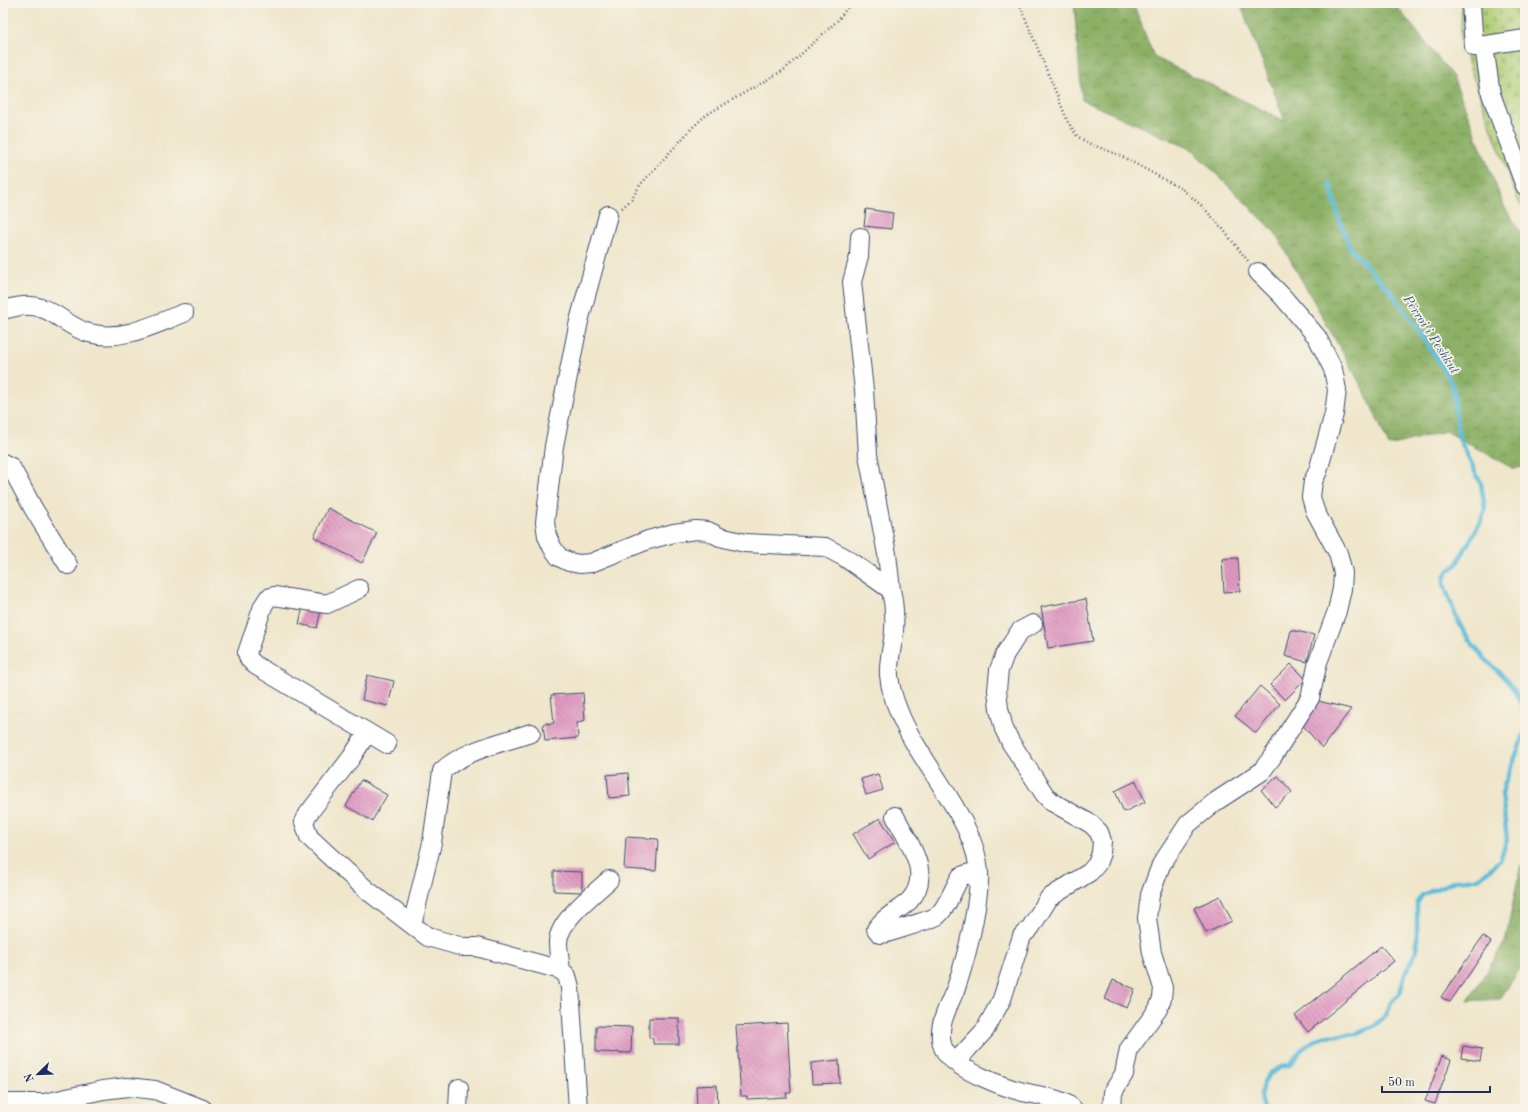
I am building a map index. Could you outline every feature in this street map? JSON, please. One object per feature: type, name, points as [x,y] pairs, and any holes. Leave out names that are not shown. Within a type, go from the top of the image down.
[{"type":"street","points":[[1471,3],[1474,47],[1525,40]]},
{"type":"street","points":[[1484,46],[1491,94],[1525,186]]},
{"type":"street","points":[[608,215],[579,321],[554,446],[545,522],[547,536],[559,557],[569,562],[585,564],[655,538],[696,530],[708,531],[720,537],[745,543],[825,547],[844,557],[891,590]]},
{"type":"street","points":[[860,237],[859,256],[852,282],[864,390],[868,455],[887,554],[894,615],[894,632],[889,662],[889,675],[892,693],[911,738],[962,820],[978,862],[979,881],[966,952],[956,988],[942,1023],[942,1045],[946,1054],[961,1065],[994,1083],[1064,1103],[1073,1109]]},
{"type":"street","points":[[1112,1109],[1113,1092],[1124,1074],[1129,1049],[1158,1009],[1162,998],[1163,988],[1152,953],[1147,918],[1153,885],[1161,865],[1188,824],[1215,802],[1261,772],[1283,741],[1310,698],[1318,662],[1337,611],[1342,589],[1343,573],[1338,553],[1315,511],[1311,497],[1313,481],[1318,471],[1334,414],[1337,390],[1333,369],[1317,337],[1282,296],[1258,272]]},
{"type":"street","points":[[3,310],[31,306],[45,310],[89,333],[110,336],[134,332],[184,313]]},
{"type":"street","points":[[3,463],[11,467],[33,508],[68,565]]},
{"type":"street","points":[[359,589],[327,604],[279,596],[268,598],[263,606],[247,653],[249,659],[255,665],[386,744]]},
{"type":"street","points":[[961,1065],[962,1055],[985,1030],[1002,999],[1022,936],[1031,927],[1049,898],[1090,872],[1097,864],[1101,853],[1102,841],[1098,832],[1091,824],[1052,802],[1044,795],[1011,744],[1004,729],[999,709],[997,690],[999,670],[1005,654],[1020,631],[1033,624]]},
{"type":"street","points":[[367,733],[351,758],[308,814],[304,822],[309,837],[368,891],[428,937],[462,947],[477,947],[561,970],[567,976],[570,986],[578,1109]]},
{"type":"street","points":[[412,924],[432,843],[442,771],[451,763],[468,755],[531,733]]},
{"type":"street","points":[[895,816],[920,868],[921,878],[918,890],[910,899],[882,921],[876,929],[880,934],[937,916],[948,901],[950,893],[961,876],[970,873],[979,881]]},
{"type":"street","points":[[561,970],[558,941],[563,927],[574,913],[609,880]]},
{"type":"street","points":[[3,1103],[44,1103],[103,1090],[128,1088],[155,1090],[203,1109]]},
{"type":"street","points":[[458,1109],[459,1088]]},
{"type":"path","points":[[608,215],[624,208],[640,185],[701,119],[784,70],[837,21],[851,3]]},
{"type":"path","points":[[1019,3],[1068,122],[1077,136],[1088,143],[1134,163],[1182,189],[1202,206],[1258,272]]},
{"type":"green space","points":[[1074,3],[1133,3],[1154,57],[1285,121],[1240,3],[1394,3],[1453,77],[1504,206],[1525,239],[1525,466],[1514,469],[1446,431],[1389,446],[1366,394],[1274,231],[1191,149],[1082,100]]},
{"type":"green space","points":[[1462,3],[1525,3],[1525,211],[1518,201],[1460,41]]},
{"type":"green space","points":[[1525,854],[1525,961],[1500,999],[1468,1001],[1505,942],[1517,883]]},
{"type":"building","points":[[866,209],[893,213],[891,229],[864,226]]},
{"type":"building","points":[[328,508],[377,533],[362,563],[314,537]]},
{"type":"building","points":[[1238,558],[1240,591],[1224,592],[1222,559]]},
{"type":"building","points":[[1086,599],[1093,641],[1048,648],[1041,607]]},
{"type":"building","points":[[303,606],[321,610],[317,628],[299,624]]},
{"type":"building","points":[[1291,630],[1314,635],[1307,662],[1285,656]]},
{"type":"building","points":[[1291,664],[1306,679],[1285,700],[1270,685]]},
{"type":"building","points":[[367,675],[394,681],[388,706],[362,700]]},
{"type":"building","points":[[1260,686],[1280,704],[1256,733],[1235,716]]},
{"type":"building","points":[[583,693],[585,720],[577,723],[578,738],[545,741],[543,724],[554,723],[551,695]]},
{"type":"building","points":[[1318,701],[1351,709],[1322,748],[1301,723]]},
{"type":"building","points":[[628,773],[630,796],[609,798],[607,775]]},
{"type":"building","points":[[878,774],[883,790],[866,795],[861,779]]},
{"type":"building","points":[[1278,776],[1292,792],[1275,807],[1261,790]]},
{"type":"building","points":[[361,780],[387,795],[372,821],[346,806]]},
{"type":"building","points":[[1136,781],[1145,802],[1124,812],[1115,791]]},
{"type":"building","points":[[880,818],[895,842],[868,859],[853,834]]},
{"type":"building","points":[[626,837],[658,839],[656,871],[624,869]]},
{"type":"building","points":[[554,871],[582,872],[582,892],[554,891]]},
{"type":"building","points":[[1220,896],[1232,921],[1206,933],[1194,908]]},
{"type":"building","points":[[1483,936],[1491,942],[1450,1002],[1441,997]]},
{"type":"building","points":[[1381,946],[1394,961],[1308,1032],[1295,1016]]},
{"type":"building","points":[[1113,980],[1135,989],[1127,1008],[1105,999]]},
{"type":"building","points":[[649,1018],[679,1018],[679,1044],[653,1044],[653,1038],[649,1038]]},
{"type":"building","points":[[787,1023],[791,1093],[786,1093],[787,1097],[747,1099],[747,1096],[741,1096],[736,1026]]},
{"type":"building","points":[[596,1026],[632,1027],[631,1053],[596,1052]]},
{"type":"building","points":[[1463,1046],[1482,1049],[1480,1061],[1461,1058]]},
{"type":"building","points":[[1442,1056],[1451,1060],[1435,1104],[1425,1101]]},
{"type":"building","points":[[839,1060],[840,1083],[812,1084],[811,1063]]},
{"type":"building","points":[[717,1085],[718,1107],[697,1107],[696,1086]]},
{"type":"waterway","name":"Përroi i Peshkut","points":[[1330,183],[1337,212],[1350,248],[1390,291],[1416,326],[1453,387],[1459,438],[1481,484],[1485,509],[1481,521],[1456,565],[1447,572],[1444,578],[1444,585],[1455,614],[1466,635],[1478,651],[1501,674],[1514,690],[1525,714]]},
{"type":"waterway","name":"Përroi i Peshkut","points":[[1264,1109],[1261,1094],[1265,1080],[1275,1070],[1290,1065],[1301,1050],[1315,1040],[1327,1036],[1357,1034],[1372,1027],[1386,1016],[1391,1002],[1400,993],[1405,974],[1417,949],[1417,903],[1422,895],[1457,880],[1476,879],[1482,876],[1500,860],[1507,840],[1502,794],[1525,732]]}]
